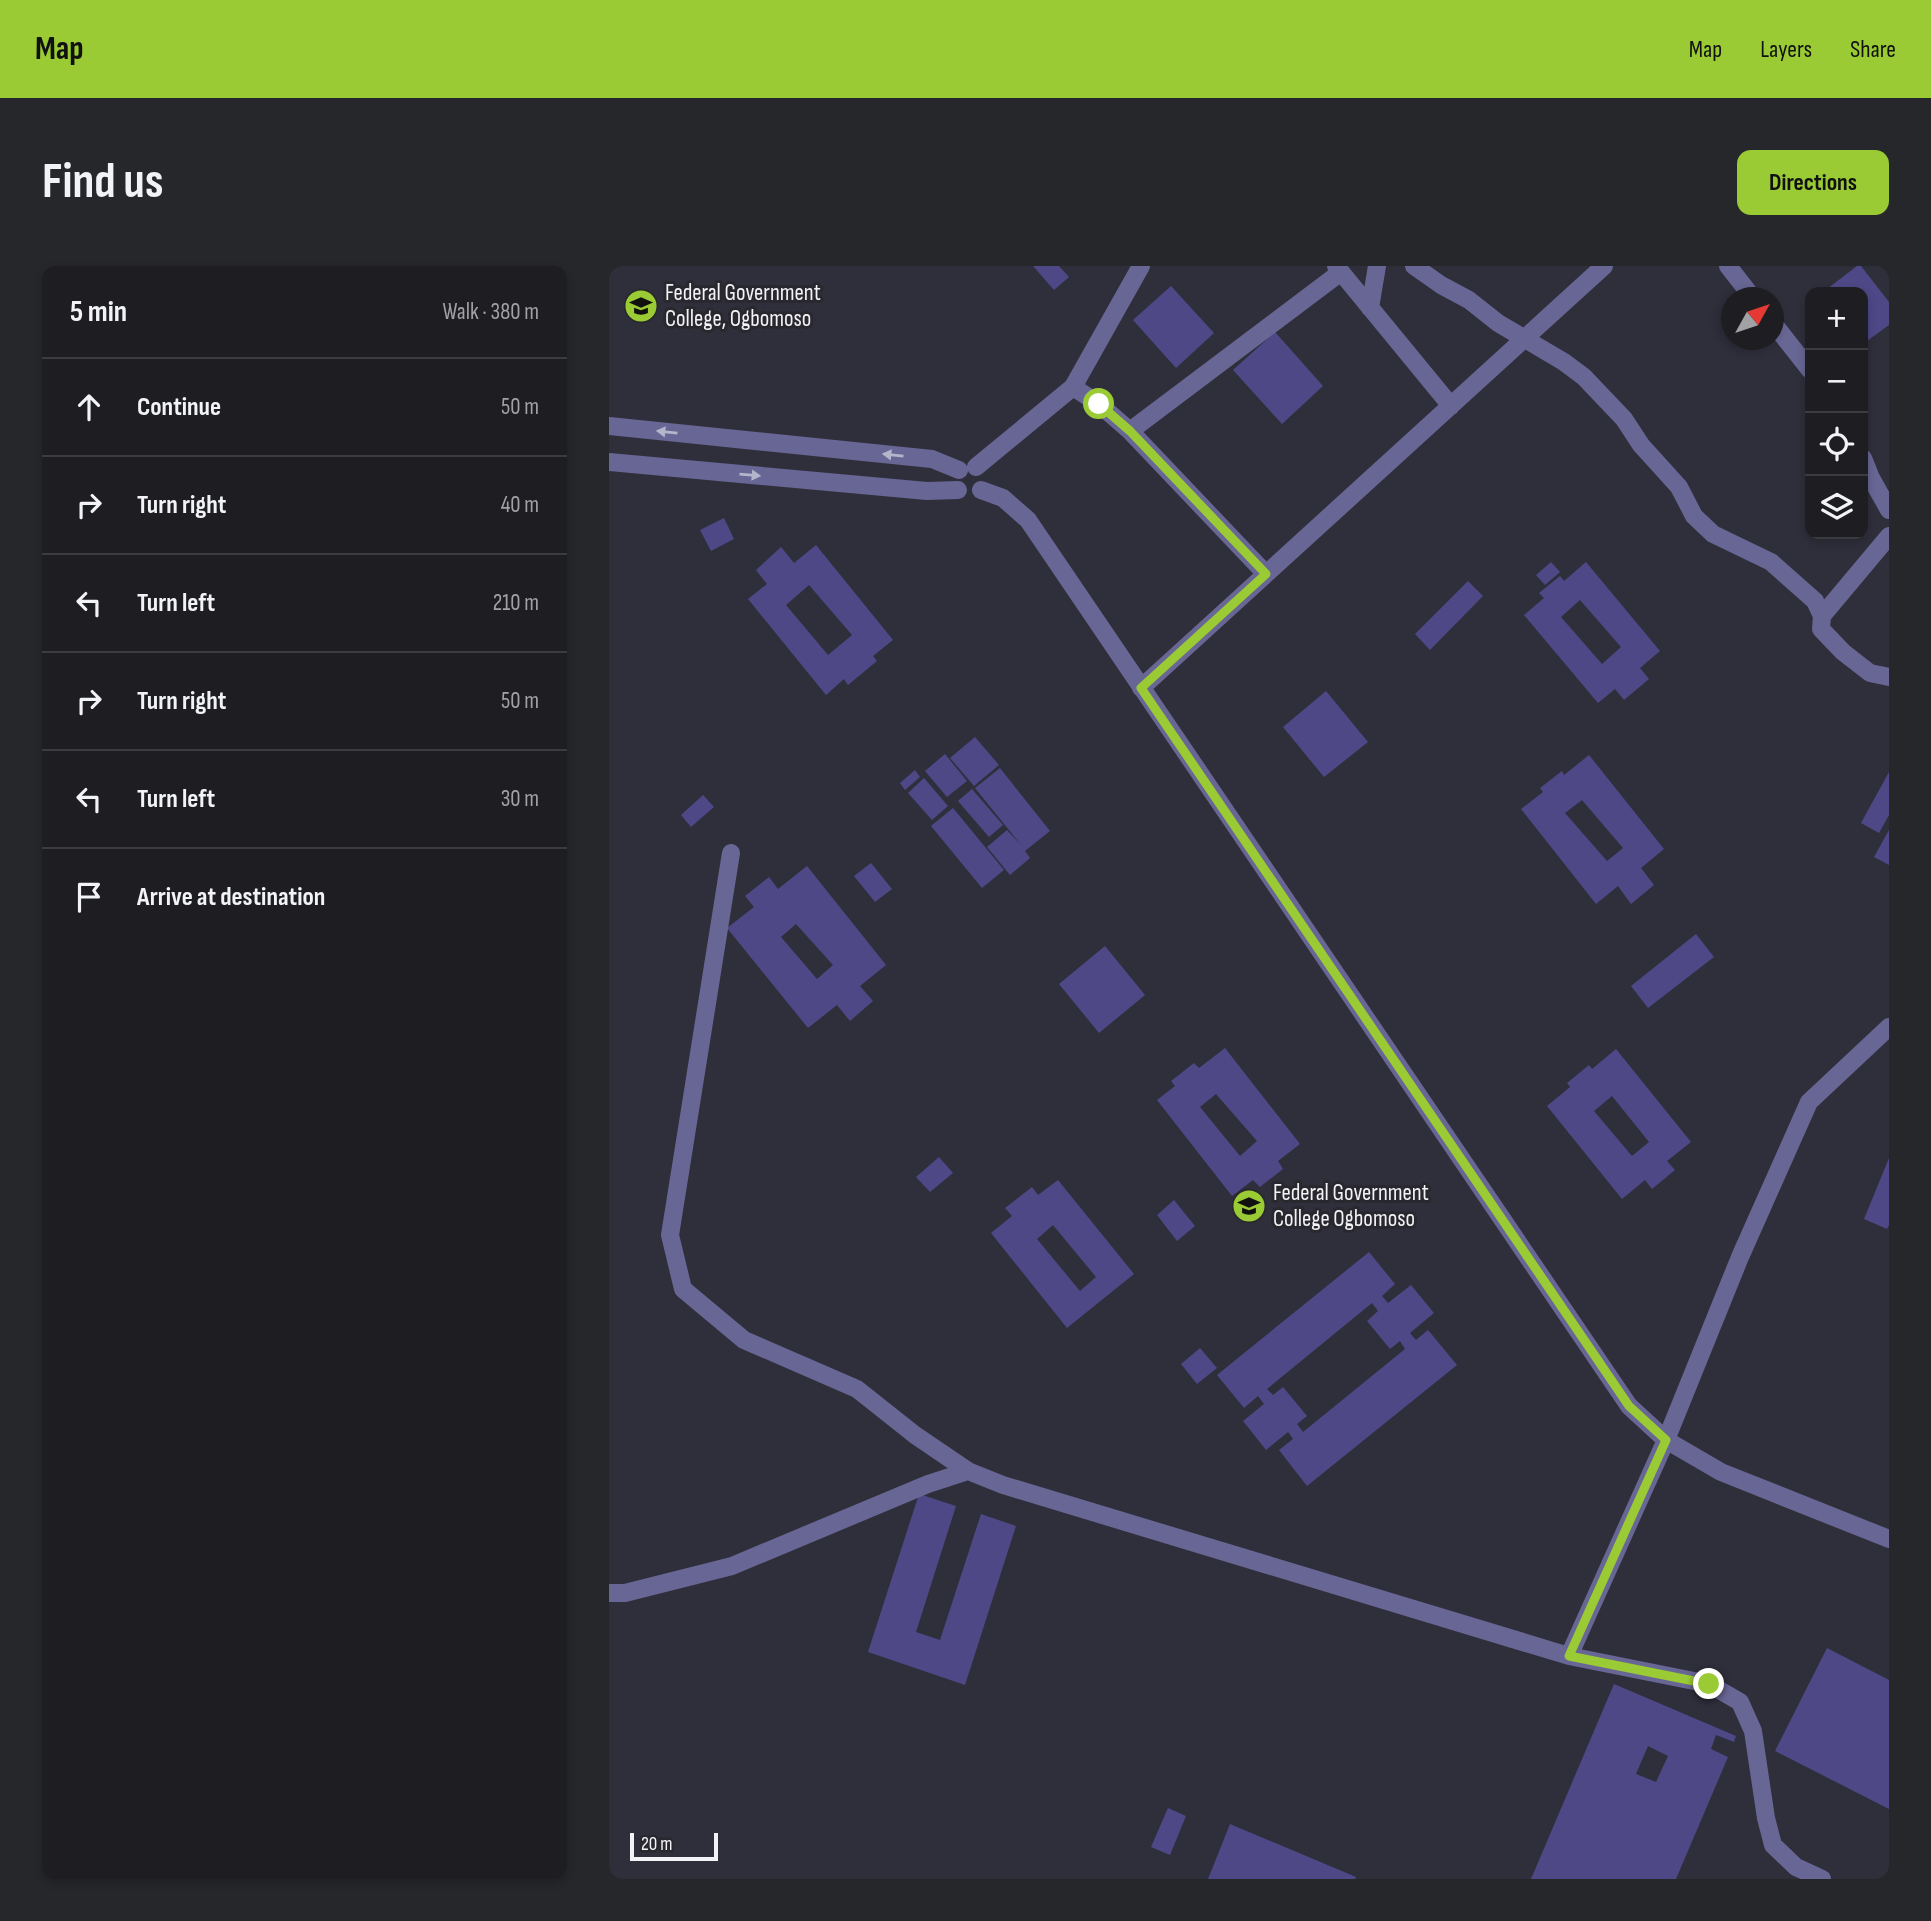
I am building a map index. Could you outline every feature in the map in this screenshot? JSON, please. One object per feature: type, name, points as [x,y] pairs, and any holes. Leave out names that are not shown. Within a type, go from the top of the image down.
[{"type":"street","points":[[958,490],[955,480],[1073,387],[1141,266]]},
{"type":"street","points":[[1370,308],[1377,266]]},
{"type":"street","points":[[1414,266],[1584,377],[1624,419],[1641,445],[1679,487],[1694,516],[1713,534],[1771,562],[1815,601],[1822,616],[1821,629],[1843,652],[1870,673],[1889,677]]},
{"type":"street","points":[[1141,688],[1604,266]]},
{"type":"street","points":[[1728,266],[1744,287]]},
{"type":"street","points":[[1130,431],[1338,269],[1451,406]]},
{"type":"street","points":[[1784,337],[1805,364]]},
{"type":"street","points":[[1073,387],[1099,404],[1130,431],[1266,574]]},
{"type":"street","points":[[609,426],[932,459],[982,473],[985,482],[981,490],[974,495],[965,495],[958,490],[927,491],[609,462]]},
{"type":"street","points":[[1868,470],[1889,510]]},
{"type":"street","points":[[981,490],[1003,498],[1028,520],[1629,1406],[1666,1440],[1721,1472],[1889,1539]]},
{"type":"street","points":[[1822,616],[1889,536]]},
{"type":"street","points":[[731,853],[670,1235],[683,1289],[744,1340],[856,1389],[915,1435],[968,1471],[1003,1485],[1569,1656],[1709,1684],[1740,1702],[1753,1731],[1766,1818],[1773,1845],[1796,1867],[1822,1879]]},
{"type":"street","points":[[1569,1656],[1666,1440],[1740,1257],[1809,1102],[1889,1027]]},
{"type":"street","points":[[609,1593],[625,1593],[732,1566],[928,1484],[968,1471]]},
{"type":"shaded area","name":"Federal Government College Ogbomoso","points":[[609,266],[1889,266],[1889,1879],[609,1879]]},
{"type":"building","points":[[1033,266],[1059,266],[1069,277],[1054,290]]},
{"type":"building","points":[[1857,266],[1861,266],[1889,302],[1889,325],[1868,340],[1868,287],[1830,287]]},
{"type":"building","points":[[1171,286],[1214,333],[1176,368],[1133,320]]},
{"type":"building","points":[[1275,332],[1323,386],[1282,424],[1233,370]]},
{"type":"building","points":[[724,518],[734,539],[711,551],[700,530]]},
{"type":"building","points":[[816,545],[893,640],[873,656],[877,661],[848,685],[844,679],[826,695],[748,599],[767,584],[756,570],[781,547],[794,563]],"holes":[[[809,585],[852,635],[828,655],[786,605]]]},
{"type":"building","points":[[1551,562],[1560,572],[1545,585],[1536,575]]},
{"type":"building","points":[[1586,562],[1660,651],[1640,668],[1649,679],[1624,700],[1615,689],[1598,703],[1524,615],[1544,598],[1539,593],[1560,576],[1564,581]],"holes":[[[1580,600],[1621,647],[1602,664],[1561,617]]]},
{"type":"building","points":[[1468,581],[1483,596],[1430,650],[1415,634]]},
{"type":"building","points":[[1326,691],[1368,742],[1324,777],[1283,727]]},
{"type":"building","points":[[975,737],[999,765],[974,786],[950,758]]},
{"type":"building","points":[[945,754],[967,781],[947,797],[925,771]]},
{"type":"building","points":[[1589,755],[1664,849],[1641,868],[1654,885],[1631,904],[1618,886],[1596,904],[1521,809],[1543,792],[1540,788],[1562,771],[1564,775]],"holes":[[[1582,800],[1623,848],[1607,861],[1565,813]]]},
{"type":"building","points":[[1000,768],[1050,831],[1025,851],[1030,858],[1010,875],[987,847],[1007,830],[1021,845],[975,788]]},
{"type":"building","points":[[915,770],[920,777],[905,790],[900,783]]},
{"type":"building","points":[[1889,772],[1889,815],[1879,833],[1861,823]]},
{"type":"building","points":[[924,778],[948,806],[932,820],[908,793]]},
{"type":"building","points":[[972,789],[1003,825],[989,837],[958,801]]},
{"type":"building","points":[[703,795],[714,807],[691,827],[681,815]]},
{"type":"building","points":[[953,808],[1004,870],[982,888],[931,826]]},
{"type":"building","points":[[1889,830],[1889,865],[1874,857]]},
{"type":"building","points":[[871,863],[892,889],[875,902],[854,876]]},
{"type":"building","points":[[807,866],[886,965],[860,986],[873,1001],[850,1021],[837,1005],[808,1028],[727,928],[754,907],[745,896],[769,877],[778,889]],"holes":[[[796,924],[833,965],[817,979],[781,937]]]},
{"type":"building","points":[[1696,934],[1714,957],[1648,1008],[1631,986]]},
{"type":"building","points":[[1105,946],[1145,995],[1099,1033],[1059,984]]},
{"type":"building","points":[[1225,1048],[1300,1144],[1278,1161],[1283,1169],[1260,1187],[1253,1180],[1232,1196],[1157,1100],[1175,1086],[1171,1081],[1194,1063],[1199,1068]],"holes":[[[1216,1094],[1257,1141],[1240,1156],[1200,1107]]]},
{"type":"building","points":[[1616,1049],[1691,1142],[1667,1161],[1675,1170],[1652,1189],[1645,1180],[1622,1199],[1547,1106],[1570,1087],[1567,1083],[1589,1065],[1592,1069]],"holes":[[[1612,1096],[1649,1142],[1632,1156],[1594,1111]]]},
{"type":"building","points":[[939,1157],[953,1173],[930,1192],[916,1177]]},
{"type":"building","points":[[1889,1158],[1889,1225],[1887,1229],[1864,1219]]},
{"type":"building","points":[[1058,1180],[1134,1274],[1067,1328],[991,1233],[1012,1216],[1005,1208],[1032,1187],[1038,1195]],"holes":[[[1053,1225],[1096,1277],[1080,1291],[1037,1239]]]},
{"type":"building","points":[[1174,1200],[1195,1226],[1177,1241],[1157,1215]]},
{"type":"building","points":[[1369,1252],[1395,1284],[1382,1296],[1388,1303],[1411,1285],[1434,1313],[1410,1333],[1416,1340],[1428,1330],[1457,1365],[1307,1486],[1279,1450],[1293,1439],[1288,1432],[1266,1450],[1243,1421],[1264,1404],[1258,1396],[1244,1408],[1217,1375]],"holes":[[[1372,1303],[1378,1311],[1367,1321],[1390,1349],[1400,1341],[1405,1349],[1303,1432],[1297,1424],[1307,1416],[1283,1387],[1273,1395],[1267,1389]]]},
{"type":"building","points":[[1200,1348],[1217,1368],[1197,1384],[1181,1364]]},
{"type":"building","points":[[919,1494],[956,1506],[916,1632],[940,1640],[981,1514],[1016,1526],[965,1685],[868,1652]]},
{"type":"building","points":[[1827,1648],[1889,1680],[1889,1809],[1775,1751]]},
{"type":"building","points":[[1614,1684],[1736,1736],[1734,1742],[1716,1735],[1711,1749],[1728,1757],[1676,1879],[1531,1879]],"holes":[[[1648,1746],[1668,1756],[1656,1782],[1636,1774]]]},
{"type":"building","points":[[1168,1808],[1186,1816],[1170,1855],[1151,1847]]},
{"type":"building","points":[[1230,1824],[1356,1877],[1208,1879]]},
{"type":"place","name":"Federal Government College, Ogbomoso","points":[[641,306]]},
{"type":"place","name":"Federal Government College Ogbomoso","points":[[1249,1206]]},
{"type":"route","points":[[1099,404],[1130,431],[1266,574],[1141,688],[1629,1406],[1666,1440],[1569,1656],[1709,1684]]}]
